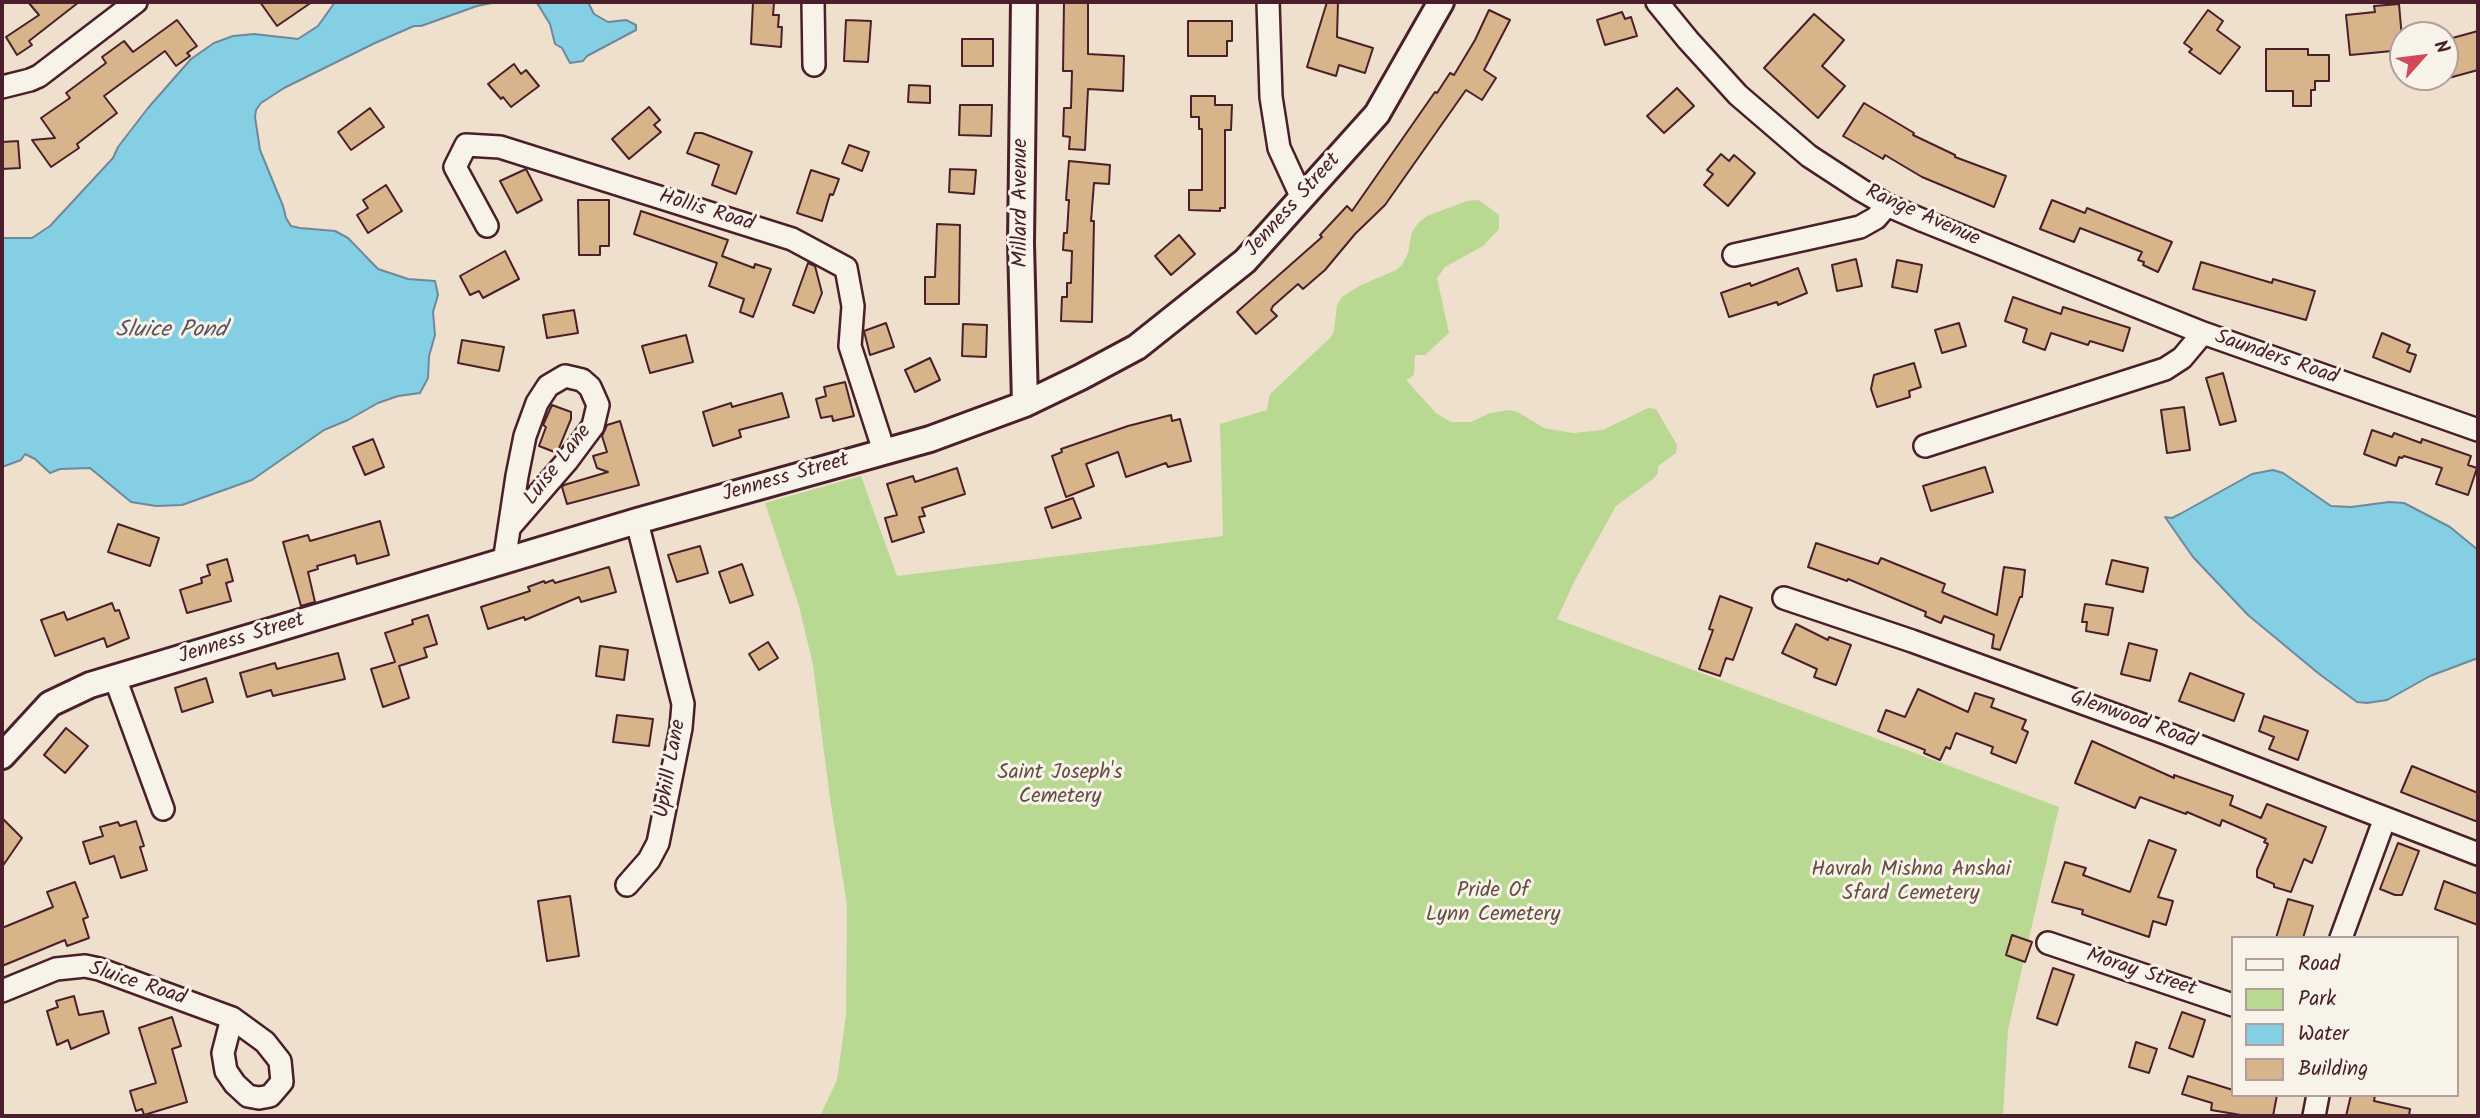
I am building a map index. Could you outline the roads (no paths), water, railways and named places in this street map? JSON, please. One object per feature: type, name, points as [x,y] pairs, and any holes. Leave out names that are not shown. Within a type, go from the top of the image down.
[{"type":"street","points":[[2,87],[39,76],[136,2]]},
{"type":"street","points":[[813,2],[814,65]]},
{"type":"street","name":"Millard Avenue","points":[[1024,2],[1021,243],[1025,404]]},
{"type":"street","points":[[1268,2],[1271,97],[1279,148],[1302,198]]},
{"type":"street","name":"Jenness Street","points":[[2,756],[50,704],[90,685],[636,522],[930,439],[1025,404],[1082,377],[1138,347],[1245,261],[1377,114],[1441,2]]},
{"type":"street","name":"Range Avenue","points":[[1657,2],[1712,67],[1780,132],[1809,156],[1887,205],[2203,333]]},
{"type":"street","name":"Hollis Road","points":[[486,226],[455,167],[467,145],[500,147],[792,239],[846,268],[853,306],[850,346],[884,452]]},
{"type":"street","points":[[1734,255],[1860,227],[1876,218],[1887,205]]},
{"type":"street","name":"Saunders Road","points":[[1925,446],[2165,369],[2182,358],[2203,333],[2478,429]]},
{"type":"street","name":"Luise Lane","points":[[504,562],[509,528],[525,436],[537,403],[548,386],[565,376],[582,380],[590,387],[598,405],[593,426],[567,461],[509,528]]},
{"type":"street","name":"Uphill Lane","points":[[627,885],[649,860],[659,843],[681,728],[683,704],[636,522]]},
{"type":"street","name":"Glenwood Road","points":[[1784,598],[1912,641],[2165,733],[2478,854]]},
{"type":"street","points":[[115,678],[163,810]]},
{"type":"street","points":[[2343,936],[2385,818]]},
{"type":"street","name":"Moray Street","points":[[2048,943],[2232,1005]]},
{"type":"street","name":"Sluice Road","points":[[2,991],[56,969],[85,967],[99,969],[232,1018]]},
{"type":"street","points":[[2314,1116],[2318,1097]]},
{"type":"water","name":"Sluice Pond","points":[[335,2],[497,2],[414,26],[375,43],[284,88],[261,103],[256,110],[260,150],[291,226],[335,231],[348,238],[378,269],[408,279],[435,281],[438,295],[433,312],[435,335],[429,356],[428,378],[420,393],[398,396],[378,403],[324,430],[252,480],[182,505],[156,506],[131,502],[90,468],[60,469],[50,473],[25,454],[21,460],[2,467],[2,238],[32,238],[50,226],[113,158],[118,147],[148,108],[191,59],[214,43],[233,36],[254,34],[298,39],[318,26]]},
{"type":"water","points":[[519,2],[588,2],[594,14],[608,22],[626,20],[636,25],[636,30],[587,56],[583,61],[570,63],[562,48],[555,44],[550,24],[537,3]]},
{"type":"water","points":[[2273,470],[2283,473],[2331,506],[2404,503],[2450,527],[2478,550],[2478,658],[2430,676],[2387,700],[2357,702],[2248,615],[2193,557],[2165,517],[2172,518],[2252,474]]},
{"type":"park label","name":"Saint Joseph's Cemetery","points":[[1060,786]]},
{"type":"park label","name":"Havrah Mishna Anshai Sfard Cemetery","points":[[1911,883]]},
{"type":"park label","name":"Pride Of Lynn Cemetery","points":[[1493,904]]}]
